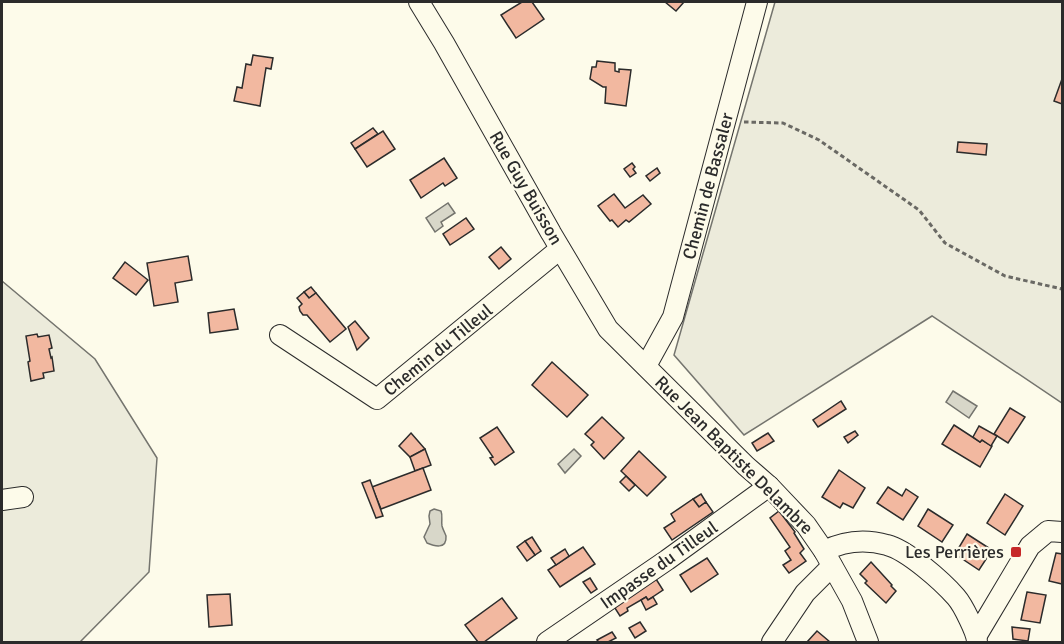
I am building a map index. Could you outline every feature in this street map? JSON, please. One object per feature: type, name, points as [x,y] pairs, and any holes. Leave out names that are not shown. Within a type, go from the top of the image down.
[{"type":"street","name":"Rue Guy Buisson","points":[[419,2],[608,329],[646,366]]},
{"type":"street","name":"Chemin de Bassaler","points":[[646,366],[673,317],[757,2]]},
{"type":"street","name":"Chemin du Tilleul","points":[[280,335],[377,399],[560,249]]},
{"type":"street","name":"Rue Jean Baptiste Delambre","points":[[646,366],[806,525],[852,601],[868,642]]},
{"type":"street","name":"Impasse du Tilleul","points":[[547,642],[667,560],[769,486]]},
{"type":"street","points":[[2,500],[23,497]]},
{"type":"street","points":[[977,639],[1030,546],[1048,531],[1062,532]]},
{"type":"street","points":[[772,642],[828,559],[833,547],[857,541],[889,545],[919,562],[958,599],[977,639]]},
{"type":"path","points":[[725,122],[783,123],[819,140],[919,210],[945,243],[1005,276],[1062,289]]},
{"type":"shaded area","points":[[775,2],[1062,2],[1062,403],[932,316],[744,435],[674,355]]},
{"type":"shaded area","points":[[448,203],[455,213],[441,222],[443,226],[435,232],[426,218]]},
{"type":"shaded area","points":[[2,281],[95,359],[157,458],[149,572],[80,642],[2,642]]},
{"type":"shaded area","points":[[953,391],[977,406],[969,418],[946,402]]},
{"type":"shaded area","points":[[574,449],[581,456],[565,473],[558,464]]},
{"type":"shaded area","points":[[434,509],[441,511],[442,526],[446,536],[444,543],[439,546],[427,543],[424,537],[430,524],[430,511]]},
{"type":"building","points":[[522,2],[532,2],[544,19],[516,38],[501,15]]},
{"type":"building","points":[[665,2],[684,2],[676,11]]},
{"type":"building","points":[[253,55],[273,58],[271,69],[266,68],[260,106],[234,101],[237,87],[242,88],[246,64],[251,65]]},
{"type":"building","points":[[597,61],[615,63],[615,71],[631,70],[626,106],[605,103],[606,87],[590,79],[592,67],[596,67]]},
{"type":"building","points":[[1062,79],[1062,104],[1054,101]]},
{"type":"building","points":[[373,128],[378,134],[355,149],[351,143]]},
{"type":"building","points":[[383,131],[395,149],[367,167],[355,149]]},
{"type":"building","points":[[958,142],[987,144],[986,155],[957,152]]},
{"type":"building","points":[[444,158],[457,178],[445,186],[443,183],[421,198],[410,180]]},
{"type":"building","points":[[632,163],[636,173],[630,177],[624,169]]},
{"type":"building","points":[[657,168],[660,173],[650,181],[646,176]]},
{"type":"building","points":[[614,194],[625,208],[643,195],[651,204],[629,222],[626,220],[618,227],[598,206]]},
{"type":"building","points":[[466,218],[474,229],[450,245],[443,234]]},
{"type":"building","points":[[501,247],[511,259],[499,269],[489,257]]},
{"type":"building","points":[[188,256],[192,280],[175,283],[178,302],[154,306],[147,263]]},
{"type":"building","points":[[125,262],[148,280],[136,295],[113,278]]},
{"type":"building","points":[[311,287],[316,293],[309,298],[304,292]]},
{"type":"building","points":[[304,292],[309,298],[316,293],[346,329],[330,342],[307,315],[303,315],[300,311],[299,307],[302,304],[297,298]]},
{"type":"building","points":[[234,309],[238,329],[210,333],[208,313]]},
{"type":"building","points":[[355,321],[369,338],[357,350],[348,327]]},
{"type":"building","points":[[37,334],[38,337],[49,335],[52,348],[49,349],[54,371],[43,373],[44,378],[31,381],[26,336]]},
{"type":"building","points":[[552,362],[588,395],[567,417],[532,385]]},
{"type":"building","points":[[841,401],[846,409],[818,427],[813,420]]},
{"type":"building","points":[[1010,408],[1025,417],[1008,443],[994,434]]},
{"type":"building","points":[[602,417],[624,438],[604,459],[591,445],[594,442],[585,434]]},
{"type":"building","points":[[954,425],[980,442],[982,440],[992,446],[980,467],[942,444]]},
{"type":"building","points":[[979,426],[997,436],[991,446],[973,437]]},
{"type":"building","points":[[497,427],[514,452],[495,465],[490,458],[493,457],[480,438]]},
{"type":"building","points":[[855,431],[858,435],[848,443],[844,437]]},
{"type":"building","points":[[411,433],[425,449],[410,457],[399,446]]},
{"type":"building","points":[[768,433],[774,441],[757,451],[752,443]]},
{"type":"building","points":[[425,449],[431,465],[415,471],[410,457]]},
{"type":"building","points":[[639,451],[666,477],[647,496],[621,471]]},
{"type":"building","points":[[423,468],[431,490],[381,509],[372,487]]},
{"type":"building","points":[[839,470],[865,488],[853,508],[843,503],[840,508],[822,497]]},
{"type":"building","points":[[626,476],[635,485],[629,491],[620,482]]},
{"type":"building","points":[[370,480],[383,516],[376,518],[362,483]]},
{"type":"building","points":[[888,487],[902,496],[906,489],[918,497],[903,520],[877,503]]},
{"type":"building","points":[[701,494],[706,502],[699,507],[693,499]]},
{"type":"building","points":[[1005,494],[1023,506],[1005,535],[987,523]]},
{"type":"building","points":[[693,499],[699,507],[706,502],[713,512],[672,540],[664,528],[675,521],[671,514]]},
{"type":"building","points":[[928,509],[953,525],[942,542],[918,526]]},
{"type":"building","points":[[779,511],[795,532],[804,549],[800,553],[806,561],[789,573],[783,565],[791,560],[785,551],[790,547],[770,518]]},
{"type":"building","points":[[967,534],[992,550],[979,570],[955,554]]},
{"type":"building","points":[[532,537],[541,551],[535,555],[525,541]]},
{"type":"building","points":[[525,541],[535,555],[527,561],[517,547]]},
{"type":"building","points":[[583,547],[595,564],[560,587],[548,570]]},
{"type":"building","points":[[565,549],[569,556],[556,565],[551,558]]},
{"type":"building","points":[[1056,553],[1062,554],[1062,584],[1049,581]]},
{"type":"building","points":[[707,558],[718,574],[691,592],[680,575]]},
{"type":"building","points":[[871,562],[896,591],[886,603],[865,583],[867,581],[860,574]]},
{"type":"building","points":[[590,578],[597,589],[591,593],[583,582]]},
{"type":"building","points":[[656,579],[663,590],[648,600],[646,597],[627,608],[628,611],[620,616],[613,605]]},
{"type":"building","points":[[1027,592],[1046,595],[1040,623],[1021,620]]},
{"type":"building","points":[[230,594],[232,625],[209,627],[207,595]]},
{"type":"building","points":[[646,597],[648,600],[653,597],[657,604],[646,610],[641,600]]},
{"type":"building","points":[[502,598],[517,618],[484,642],[478,642],[465,625]]},
{"type":"building","points":[[640,622],[646,631],[635,638],[629,628]]},
{"type":"building","points":[[1012,627],[1030,629],[1028,641],[1013,639]]},
{"type":"building","points":[[817,631],[830,642],[807,642]]},
{"type":"building","points":[[612,632],[616,638],[608,642],[597,640]]},
{"type":"place","name":"Les Perrières","points":[[1016,552]]}]
